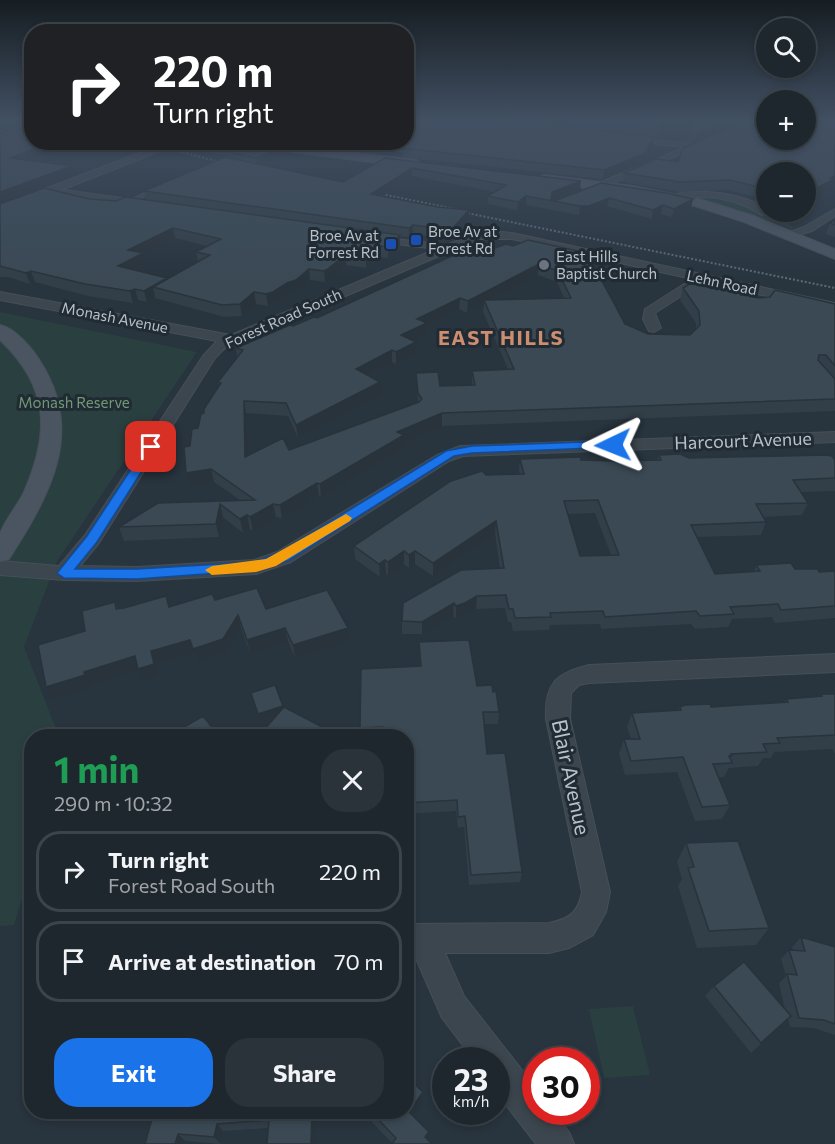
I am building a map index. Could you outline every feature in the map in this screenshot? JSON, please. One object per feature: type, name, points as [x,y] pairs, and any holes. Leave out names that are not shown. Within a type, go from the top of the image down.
[{"type":"main road","points":[[536,178],[603,185],[674,197],[742,216],[835,254]]},
{"type":"main road","points":[[0,330],[25,351],[44,378],[50,398],[52,422],[48,455],[37,488],[23,517],[0,553]]},
{"type":"street","points":[[0,210],[94,173]]},
{"type":"street","points":[[574,197],[630,173]]},
{"type":"street","points":[[50,190],[151,205]]},
{"type":"street","points":[[674,197],[690,195],[741,200],[756,206]]},
{"type":"street","points":[[788,235],[808,229],[835,212]]},
{"type":"street","name":"Lehn Road","points":[[503,235],[556,242],[835,308]]},
{"type":"street","name":"Forest Road South","points":[[64,573],[92,539],[210,356],[230,339],[477,236],[503,235]]},
{"type":"street","points":[[367,237],[448,248]]},
{"type":"street","points":[[654,328],[649,319],[649,312],[701,278]]},
{"type":"street","name":"Monash Avenue","points":[[0,296],[230,339]]},
{"type":"street","name":"Harcourt Avenue","points":[[0,568],[64,573],[137,574],[256,567],[271,563],[443,458],[460,451],[835,437]]},
{"type":"street","name":"Blair Avenue","points":[[415,939],[549,938],[570,935],[585,924],[594,909],[596,892],[556,704],[558,691],[565,682],[575,676],[589,674],[835,663]]},
{"type":"street","points":[[415,939],[453,1006],[484,1047]]},
{"type":"street","points":[[510,1082],[557,1144]]},
{"type":"lane","points":[[128,202],[165,186]]},
{"type":"green space","points":[[690,197],[748,203],[756,210],[756,216]]},
{"type":"green space","points":[[773,222],[787,222],[796,230]]},
{"type":"green space","name":"Monash Reserve","points":[[0,312],[197,352],[56,563],[24,647],[56,729],[24,729],[24,893],[14,925],[0,926]]},
{"type":"green space","points":[[633,1006],[650,1075],[604,1078],[600,1047],[597,1047],[589,1009]]},
{"type":"building","points":[[0,173],[52,173],[0,192]]},
{"type":"building","points":[[186,173],[302,173],[343,182],[358,173],[404,173],[371,194],[438,207],[469,210],[451,230],[413,225],[409,228],[144,191]]},
{"type":"building","points":[[442,173],[516,173],[581,181],[552,192],[551,200],[555,201],[601,183],[693,199],[674,209],[663,205],[653,210],[609,198],[589,206],[580,206],[526,196],[518,202],[488,196],[506,185]]},
{"type":"building","points":[[626,173],[756,173],[756,186],[730,180],[680,182]]},
{"type":"building","points":[[816,173],[835,173],[831,178],[834,179],[816,189]]},
{"type":"building","points":[[44,188],[89,199],[116,201],[126,197],[400,235],[388,247],[381,246],[366,257],[346,254],[328,269],[324,271],[309,269],[296,280],[273,292],[266,294],[254,292],[240,304],[222,305],[153,287],[210,255],[196,252],[221,239],[173,228],[128,250],[143,253],[118,266],[167,278],[144,291],[85,284],[0,266],[0,204]]},
{"type":"building","points":[[528,240],[587,253],[625,324],[648,334],[690,335],[700,325],[699,311],[683,288],[693,282],[700,284],[705,281],[758,298],[770,297],[775,290],[835,304],[835,366],[826,355],[819,355],[818,360],[835,379],[835,399],[442,413],[397,432],[404,435],[320,484],[317,483],[280,505],[273,504],[250,517],[247,515],[240,519],[220,504],[216,524],[119,527],[158,503],[255,500],[211,469],[186,473],[184,447],[190,446],[192,429],[198,428],[201,414],[204,413],[204,409],[221,383],[218,382],[243,350],[236,348],[290,325],[317,318],[476,245],[490,250],[506,244],[513,246]],"holes":[[[539,264],[558,271],[571,298],[484,300],[514,369],[472,371],[475,385],[440,386],[438,372],[416,373],[418,393],[422,399],[419,402],[289,450],[283,438],[245,457],[244,401],[286,403],[296,425],[380,382],[356,369],[392,350],[396,352],[416,342],[401,335],[427,323],[417,319],[460,298],[468,301]]]},
{"type":"building","points":[[680,454],[689,458],[832,456],[835,460],[835,478],[793,480],[808,503],[756,504],[766,522],[691,525],[715,574],[760,571],[756,565],[791,563],[795,569],[835,571],[835,606],[781,610],[778,604],[730,607],[734,614],[700,616],[696,611],[605,617],[603,611],[550,613],[551,617],[515,618],[513,609],[509,609],[506,595],[477,596],[456,606],[454,603],[422,622],[402,621],[403,603],[461,570],[504,568],[496,521],[433,563],[415,551],[409,555],[404,551],[388,562],[385,560],[379,564],[354,546],[451,481],[482,471],[486,475],[524,474],[520,459],[580,457],[581,460],[661,460],[659,455]],"holes":[[[598,500],[619,555],[580,556],[564,501]]]},
{"type":"building","points":[[257,588],[266,609],[327,590],[348,628],[293,645],[285,628],[247,640],[238,615],[223,639],[193,649],[190,640],[151,651],[154,664],[138,669],[135,656],[46,687],[38,645],[85,631],[82,611],[115,602],[116,609],[124,608],[166,596],[169,607],[212,594],[215,600]]},
{"type":"building","points":[[469,640],[477,686],[492,685],[493,692],[496,691],[499,712],[483,712],[487,754],[505,753],[522,872],[471,875],[465,816],[458,817],[457,800],[414,803],[414,729],[360,728],[361,669],[421,666],[419,642]]},
{"type":"building","points":[[275,685],[283,706],[258,714],[251,693]]},
{"type":"building","points":[[821,694],[835,694],[835,735],[777,738],[780,743],[763,744],[767,752],[731,754],[732,756],[729,756],[732,763],[713,764],[730,805],[702,807],[683,757],[631,761],[624,739],[640,739],[632,713],[681,710],[680,707],[685,705],[710,704],[711,707],[788,702],[786,699],[822,696]]},
{"type":"building","points":[[284,707],[326,729],[265,729]]},
{"type":"building","points":[[203,716],[213,729],[181,729]]},
{"type":"building","points":[[738,841],[769,928],[709,931],[688,868],[694,867],[686,843]]},
{"type":"building","points":[[801,937],[835,947],[835,1024],[824,1020],[799,1018],[787,974],[797,975],[789,950],[805,951]]},
{"type":"building","points":[[744,962],[791,1016],[761,1043],[714,986]]},
{"type":"building","points":[[414,1084],[423,1092],[414,1105]]},
{"type":"building","points":[[414,1117],[429,1132],[425,1137],[432,1144],[392,1144],[396,1138],[378,1119],[414,1119]]},
{"type":"building","points":[[152,1119],[312,1119],[311,1144],[267,1144],[269,1120],[217,1124],[214,1137],[178,1134],[175,1144],[145,1144]]},
{"type":"railway","points":[[366,191],[460,210]]},
{"type":"railway","points":[[452,210],[835,288]]},
{"type":"slow traffic","points":[[212,570],[240,569],[271,563],[346,518]]},
{"type":"place","name":"Broe Av at Forest Rd","points":[[416,240]]},
{"type":"place","name":"Broe Av at Forrest Rd","points":[[391,244]]},
{"type":"place","name":"East Hills Baptist Church","points":[[544,265]]},
{"type":"district","name":"EAST HILLS","points":[[501,337]]},
{"type":"route","points":[[151,447],[92,539],[64,573],[137,574],[256,567],[284,556],[450,454],[472,450],[613,445]]}]
